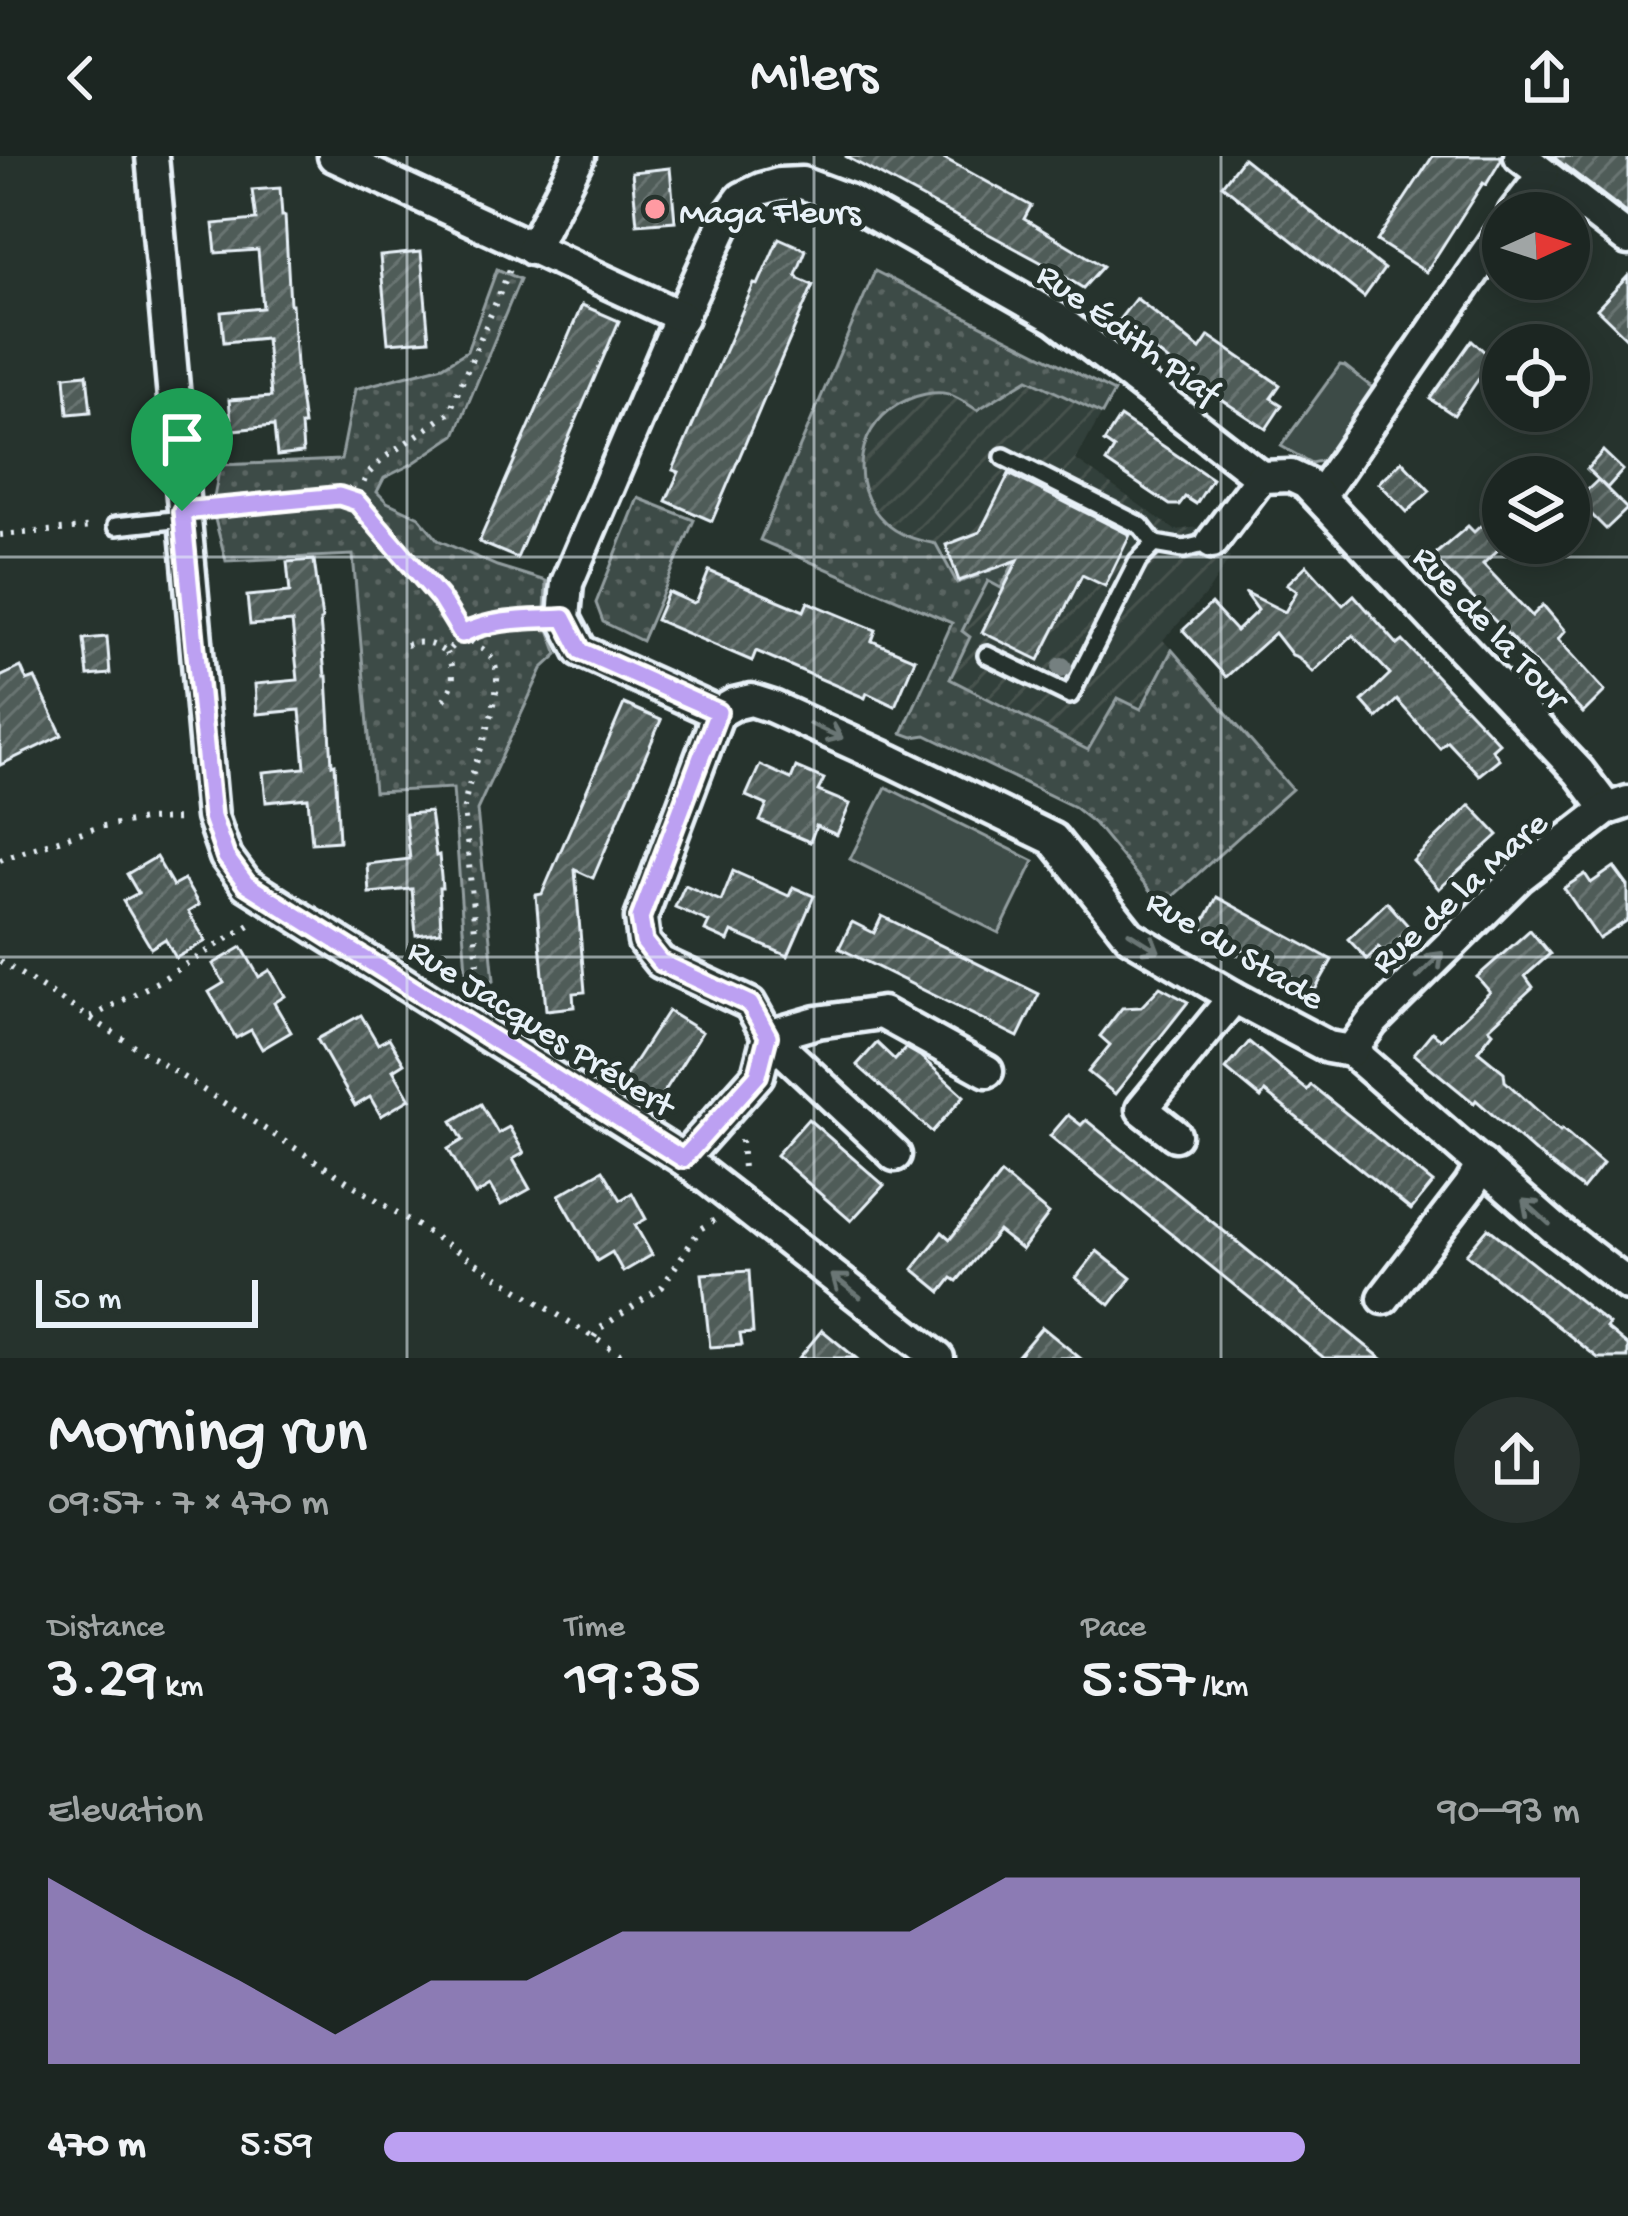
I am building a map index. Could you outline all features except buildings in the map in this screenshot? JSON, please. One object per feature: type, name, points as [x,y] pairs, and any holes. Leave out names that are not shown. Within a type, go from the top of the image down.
[{"type":"street","name":"Rue Jacques Prévert","points":[[152,156],[212,817],[226,857],[246,884],[683,1159],[758,1075],[768,1036]]},
{"type":"street","points":[[334,156],[522,257],[682,317],[568,583],[564,618],[581,651],[718,712],[640,918],[644,942],[660,962],[750,1004],[768,1036],[895,1155]]},
{"type":"street","points":[[522,257],[579,156]]},
{"type":"street","points":[[1532,165],[1628,239]]},
{"type":"street","name":"Rue Édith Piaf","points":[[682,317],[727,218],[742,198],[779,184],[802,183],[850,201],[1056,318],[1261,478]]},
{"type":"street","points":[[1320,496],[1482,260]]},
{"type":"street","name":"Rue de la Tour","points":[[1261,478],[1291,476],[1306,483],[1579,772],[1618,806]]},
{"type":"street","points":[[1212,542],[1261,478]]},
{"type":"street","name":"Rue du Stade","points":[[718,712],[751,700],[773,707],[1053,839],[1130,936],[1328,1047],[1351,1051],[1553,1228],[1628,1285]]},
{"type":"street","name":"Rue de la Mare","points":[[1351,1051],[1372,1022],[1519,877],[1618,806]]},
{"type":"street","points":[[1175,1135],[1142,1109],[1234,997]]},
{"type":"street","points":[[768,1036],[881,1012],[987,1071]]},
{"type":"street","points":[[683,1159],[938,1358]]},
{"type":"street","points":[[1384,1298],[1482,1164]]},
{"type":"lane","points":[[1004,457],[1141,526],[1155,544],[1184,549],[1212,542]]},
{"type":"lane","points":[[116,526],[183,515]]},
{"type":"lane","points":[[986,655],[1070,695],[1138,561],[1155,544]]},
{"type":"path","points":[[357,502],[366,476],[384,458],[449,413],[522,257]]},
{"type":"path","points":[[183,515],[339,496],[357,502],[440,598],[462,634],[485,648],[494,663],[497,680],[489,720],[464,807],[483,1034]]},
{"type":"path","points":[[0,535],[116,526]]},
{"type":"path","points":[[446,653],[462,634],[479,626],[564,618]]},
{"type":"path","points":[[406,645],[420,641],[446,653],[454,680],[444,700]]},
{"type":"path","points":[[0,860],[97,827],[212,817]]},
{"type":"path","points":[[91,1018],[161,980],[278,904]]},
{"type":"path","points":[[0,961],[626,1358]]},
{"type":"path","points":[[594,1337],[662,1287],[700,1229],[730,1213],[739,1202]]},
{"type":"shaded area","points":[[497,269],[520,279],[455,435],[384,478],[377,492],[419,517],[438,540],[546,581],[545,619],[558,654],[542,669],[477,810],[494,980],[479,981],[466,971],[453,788],[374,792],[353,555],[226,561],[212,508],[220,465],[341,460],[355,389],[443,366],[467,351]]},
{"type":"shaded area","points":[[875,271],[1114,392],[1076,460],[1175,530],[1200,527],[1230,558],[1207,593],[1163,640],[1172,650],[1140,710],[1118,699],[1088,750],[932,670],[952,622],[760,540]]},
{"type":"shaded area","points":[[875,271],[1114,392],[1102,414],[1028,379],[977,410],[947,394],[915,397],[877,423],[862,455],[861,473],[872,507],[885,522],[903,534],[936,544],[957,583],[978,576],[977,571],[1021,549],[1001,588],[988,581],[962,631],[970,637],[950,679],[1088,750],[1118,698],[1141,709],[1172,650],[1292,789],[1162,906],[1094,823],[1074,807],[926,735],[902,733],[952,623],[760,540]]},
{"type":"shaded area","points":[[1340,365],[1374,389],[1325,460],[1311,463],[1281,446]]},
{"type":"shaded area","points":[[638,498],[694,520],[642,641],[603,622],[596,603]]},
{"type":"shaded area","points":[[886,787],[1034,861],[999,933],[850,859]]},
{"type":"place","name":"Maga Fleurs","points":[[655,209]]},
{"type":"route","points":[[339,496],[357,502],[440,598],[462,634],[508,621],[564,618],[581,651],[718,712],[640,918],[644,942],[660,962],[750,1004],[768,1036],[758,1075],[683,1159],[246,884],[226,857],[212,817],[182,511],[339,496]]}]
